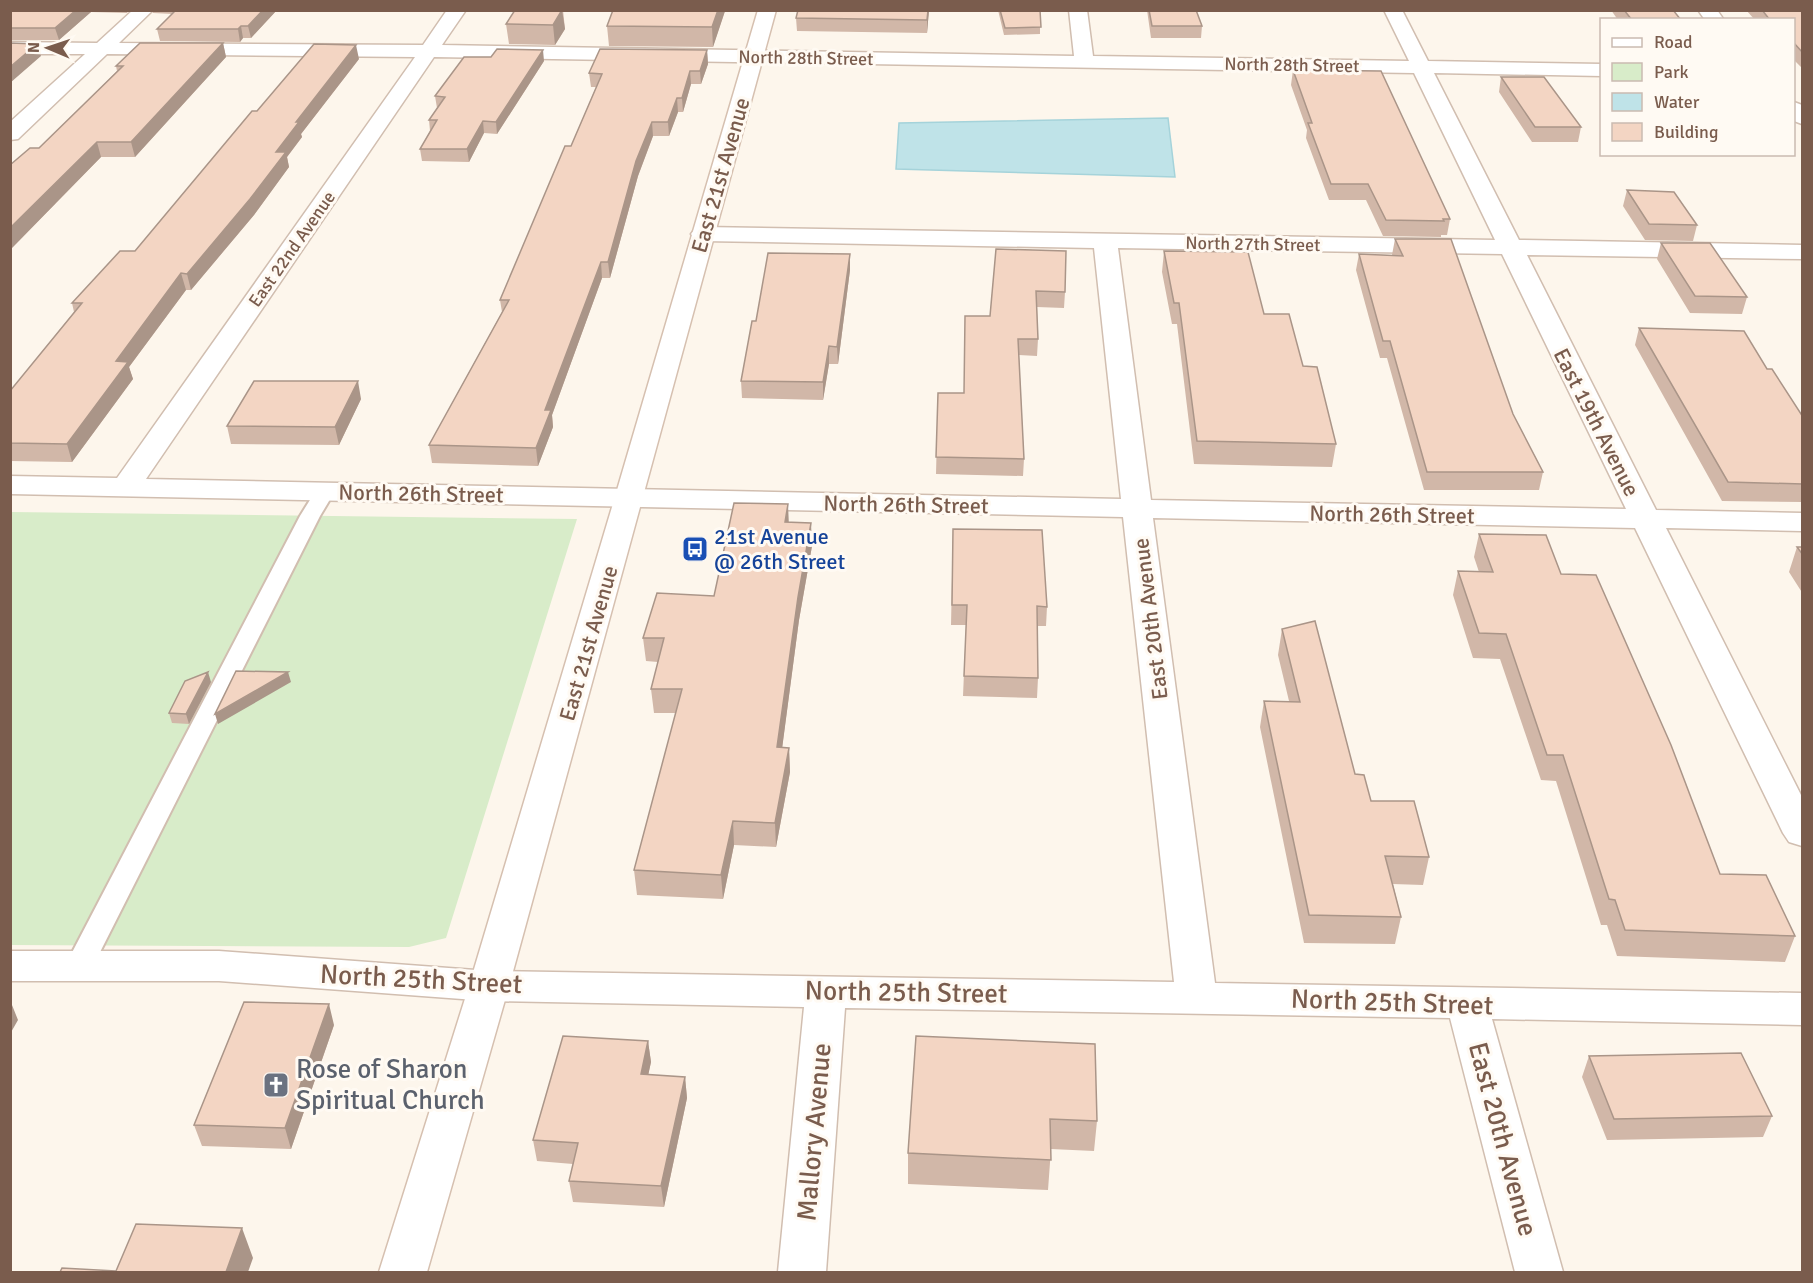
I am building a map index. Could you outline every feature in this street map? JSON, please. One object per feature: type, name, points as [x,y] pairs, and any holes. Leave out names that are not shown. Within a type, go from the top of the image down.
[{"type":"street","points":[[10,134],[144,10]]},
{"type":"street","name":"East 22nd Avenue","points":[[126,487],[457,10]]},
{"type":"street","name":"East 21st Avenue","points":[[403,1272],[489,986],[767,10]]},
{"type":"street","points":[[1078,10],[1084,62]]},
{"type":"street","name":"East 19th Avenue","points":[[1392,10],[1803,832]]},
{"type":"street","name":"North 28th Street","points":[[10,48],[429,51],[1600,70]]},
{"type":"street","name":"North 27th Street","points":[[703,234],[1803,252]]},
{"type":"street","name":"East 20th Avenue","points":[[1105,241],[1196,997]]},
{"type":"street","name":"North 26th Street","points":[[10,485],[1803,522]]},
{"type":"street","name":"North 25th Street","points":[[10,966],[219,966],[489,986],[1196,997],[1467,1005],[1803,1009]]},
{"type":"street","name":"Mallory Avenue","points":[[802,1272],[826,991]]},
{"type":"street","name":"East 20th Avenue","points":[[1467,1005],[1539,1272]]},
{"type":"lane","points":[[79,966],[299,537],[325,491]]},
{"type":"green space","points":[[11,512],[577,519],[446,938],[409,947],[11,945]]},
{"type":"water","points":[[1168,118],[1175,177],[896,169],[899,123]]},
{"type":"building","points":[[10,10],[76,10],[55,28],[10,28]]},
{"type":"building","points":[[176,10],[263,10],[248,26],[241,26],[238,29],[157,29]]},
{"type":"building","points":[[515,10],[562,10],[553,25],[506,24]]},
{"type":"building","points":[[613,10],[718,10],[712,27],[607,26]]},
{"type":"building","points":[[798,10],[928,10],[927,20],[796,18]]},
{"type":"building","points":[[1000,10],[1040,10],[1041,27],[1005,28]]},
{"type":"building","points":[[1149,10],[1196,10],[1202,26],[1152,26]]},
{"type":"building","points":[[1624,10],[1673,10],[1679,18],[1630,18]]},
{"type":"building","points":[[1762,10],[1803,10],[1803,53],[1795,44],[1795,18],[1768,18]]},
{"type":"building","points":[[10,43],[37,44],[10,67]]},
{"type":"building","points":[[140,43],[223,43],[131,142],[97,142],[10,228],[10,165],[30,148],[39,148],[123,66],[116,66]]},
{"type":"building","points":[[314,44],[356,45],[296,122],[299,122],[276,152],[286,152],[187,274],[181,273],[116,361],[128,362],[67,444],[10,443],[10,391],[82,303],[72,303],[120,251],[135,251],[252,111],[257,111]]},
{"type":"building","points":[[497,49],[543,50],[496,122],[483,121],[467,149],[420,149],[437,120],[429,120],[445,97],[435,96],[464,57],[491,57]]},
{"type":"building","points":[[600,49],[707,50],[700,71],[690,71],[682,98],[677,98],[668,122],[652,122],[636,161],[608,262],[601,262],[545,410],[551,410],[536,448],[429,445],[509,300],[500,300],[565,146],[571,146],[602,74],[589,73]]},
{"type":"building","points":[[1293,70],[1381,71],[1450,219],[1443,219],[1444,221],[1386,220],[1368,184],[1331,184],[1308,123],[1312,123]]},
{"type":"building","points":[[1501,77],[1544,77],[1581,127],[1535,127]]},
{"type":"building","points":[[1627,190],[1674,192],[1697,225],[1649,224]]},
{"type":"building","points":[[1395,239],[1451,239],[1513,414],[1543,472],[1427,472],[1390,341],[1383,341],[1359,254],[1403,256]]},
{"type":"building","points":[[1661,243],[1710,243],[1747,297],[1695,296]]},
{"type":"building","points":[[996,249],[1066,251],[1065,292],[1036,291],[1038,339],[1018,339],[1024,459],[936,457],[938,393],[964,393],[965,316],[990,316]]},
{"type":"building","points":[[1164,251],[1248,252],[1264,314],[1289,314],[1303,366],[1317,367],[1336,444],[1197,441],[1179,303],[1174,303]]},
{"type":"building","points":[[768,253],[850,254],[837,347],[829,346],[823,382],[741,381],[752,321],[756,321]]},
{"type":"building","points":[[1639,328],[1744,331],[1767,369],[1772,369],[1803,417],[1803,484],[1728,482]]},
{"type":"building","points":[[254,381],[358,381],[335,427],[227,426]]},
{"type":"building","points":[[734,503],[788,504],[785,522],[811,523],[777,747],[789,748],[775,823],[733,821],[721,875],[634,870],[682,689],[651,689],[664,638],[643,638],[657,593],[714,596]]},
{"type":"building","points":[[953,529],[1042,530],[1047,607],[1037,606],[1038,678],[964,676],[967,605],[952,605]]},
{"type":"building","points":[[1479,534],[1546,535],[1561,574],[1596,575],[1671,745],[1720,874],[1766,875],[1795,936],[1625,930],[1615,900],[1609,899],[1563,755],[1547,755],[1506,634],[1479,633],[1458,571],[1493,572]]},
{"type":"building","points":[[1797,547],[1803,547],[1803,555]]},
{"type":"building","points":[[1315,621],[1355,774],[1364,775],[1371,801],[1414,801],[1429,857],[1385,856],[1401,917],[1309,915],[1264,701],[1300,702],[1282,629]]},
{"type":"building","points":[[236,671],[288,672],[215,714]]},
{"type":"building","points":[[208,672],[186,714],[169,713],[185,681]]},
{"type":"building","points":[[244,1002],[329,1004],[285,1128],[194,1125]]},
{"type":"building","points":[[563,1036],[648,1041],[641,1074],[685,1077],[661,1186],[569,1181],[578,1143],[533,1140]]},
{"type":"building","points":[[916,1036],[1095,1044],[1097,1121],[1050,1119],[1051,1160],[908,1153]]},
{"type":"building","points":[[1741,1053],[1772,1116],[1614,1119],[1589,1056]]},
{"type":"building","points":[[136,1224],[242,1228],[226,1272],[60,1272],[62,1268],[116,1271]]},
{"type":"place","name":"21st Avenue @ 26th Street","points":[[695,549]]},
{"type":"place","name":"Rose of Sharon Spiritual Church","points":[[276,1085]]}]
